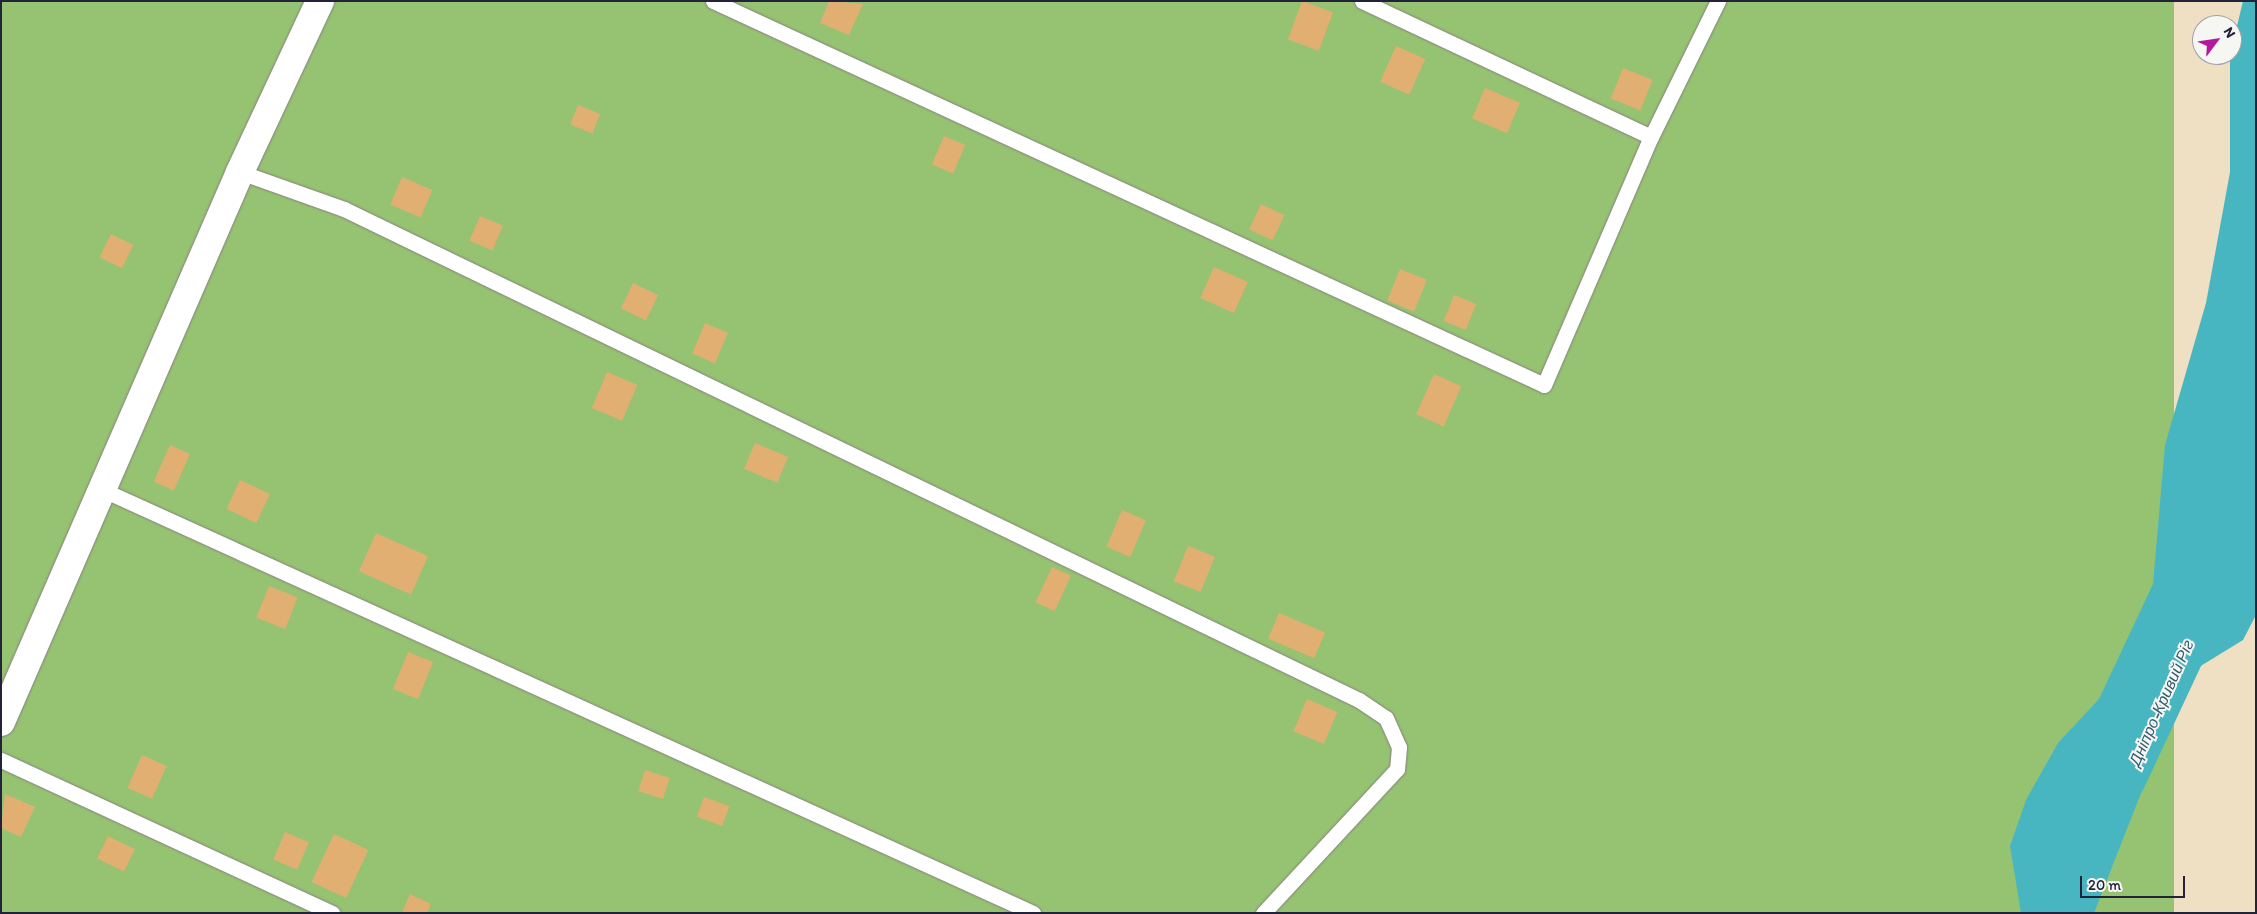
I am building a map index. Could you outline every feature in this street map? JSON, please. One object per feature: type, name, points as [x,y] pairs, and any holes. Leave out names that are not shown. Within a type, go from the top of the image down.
[{"type":"street","points":[[1,722],[240,172],[320,1]]},
{"type":"lane","points":[[713,1],[1544,385],[1652,137],[1718,1]]},
{"type":"lane","points":[[1362,1],[1652,137]]},
{"type":"lane","points":[[240,172],[344,209],[1350,696],[1386,718],[1399,747],[1397,769],[1263,913]]},
{"type":"lane","points":[[101,489],[1033,913]]},
{"type":"lane","points":[[1,760],[332,913]]},
{"type":"green space","points":[[1,1],[2174,1],[2174,913],[1,913]]},
{"type":"water","points":[[2243,1],[2256,1],[2256,615],[2243,640],[2173,683],[2149,736],[2145,783],[2094,913],[2021,913],[2010,846],[2026,800],[2058,743],[2099,699],[2153,584],[2165,445],[2206,303],[2230,172],[2230,65],[2242,65],[2242,15],[2240,15]]},
{"type":"building","points":[[829,1],[863,4],[849,35],[820,23]]},
{"type":"building","points":[[1302,1],[1333,12],[1319,51],[1288,40]]},
{"type":"building","points":[[1396,46],[1425,59],[1409,95],[1380,82]]},
{"type":"building","points":[[1623,68],[1653,80],[1640,111],[1611,99]]},
{"type":"building","points":[[1485,88],[1520,103],[1507,133],[1472,118]]},
{"type":"building","points":[[578,105],[600,114],[592,133],[570,124]]},
{"type":"building","points":[[944,136],[965,145],[953,174],[932,165]]},
{"type":"building","points":[[402,177],[432,190],[421,218],[390,205]]},
{"type":"building","points":[[1261,204],[1285,215],[1273,240],[1249,229]]},
{"type":"building","points":[[480,216],[503,226],[492,251],[469,241]]},
{"type":"building","points":[[111,234],[133,245],[122,268],[100,257]]},
{"type":"building","points":[[1214,267],[1248,282],[1234,313],[1200,298]]},
{"type":"building","points":[[1400,269],[1427,280],[1414,311],[1387,301]]},
{"type":"building","points":[[633,283],[658,295],[646,320],[621,308]]},
{"type":"building","points":[[1454,295],[1476,304],[1466,330],[1444,321]]},
{"type":"building","points":[[705,323],[728,333],[715,363],[692,353]]},
{"type":"building","points":[[607,372],[637,385],[622,421],[592,408]]},
{"type":"building","points":[[1434,374],[1461,386],[1444,426],[1416,414]]},
{"type":"building","points":[[755,443],[788,457],[777,483],[744,469]]},
{"type":"building","points":[[170,445],[190,454],[174,490],[154,482]]},
{"type":"building","points":[[240,480],[270,494],[256,523],[226,509]]},
{"type":"building","points":[[1122,510],[1146,520],[1130,557],[1106,547]]},
{"type":"building","points":[[376,533],[428,556],[411,595],[359,571]]},
{"type":"building","points":[[1188,546],[1215,557],[1201,592],[1174,581]]},
{"type":"building","points":[[1052,567],[1071,576],[1055,611],[1036,602]]},
{"type":"building","points":[[269,586],[298,598],[285,629],[256,618]]},
{"type":"building","points":[[1279,613],[1325,633],[1314,658],[1268,639]]},
{"type":"building","points":[[408,652],[433,662],[418,699],[393,689]]},
{"type":"building","points":[[1307,699],[1337,712],[1324,744],[1293,731]]},
{"type":"building","points":[[142,755],[167,766],[152,799],[127,788]]},
{"type":"building","points":[[645,770],[670,778],[663,799],[638,791]]},
{"type":"building","points":[[5,794],[35,807],[21,837],[1,828]]},
{"type":"building","points":[[704,797],[729,806],[722,826],[697,817]]},
{"type":"building","points":[[285,832],[309,842],[297,870],[273,860]]},
{"type":"building","points":[[334,834],[368,850],[346,898],[312,882]]},
{"type":"building","points":[[108,836],[135,849],[124,872],[97,858]]},
{"type":"building","points":[[410,894],[431,904],[427,913],[402,913]]},
{"type":"waterway","name":"Дніпро-Кривий Ріг","points":[[2127,782],[2189,649]]}]
